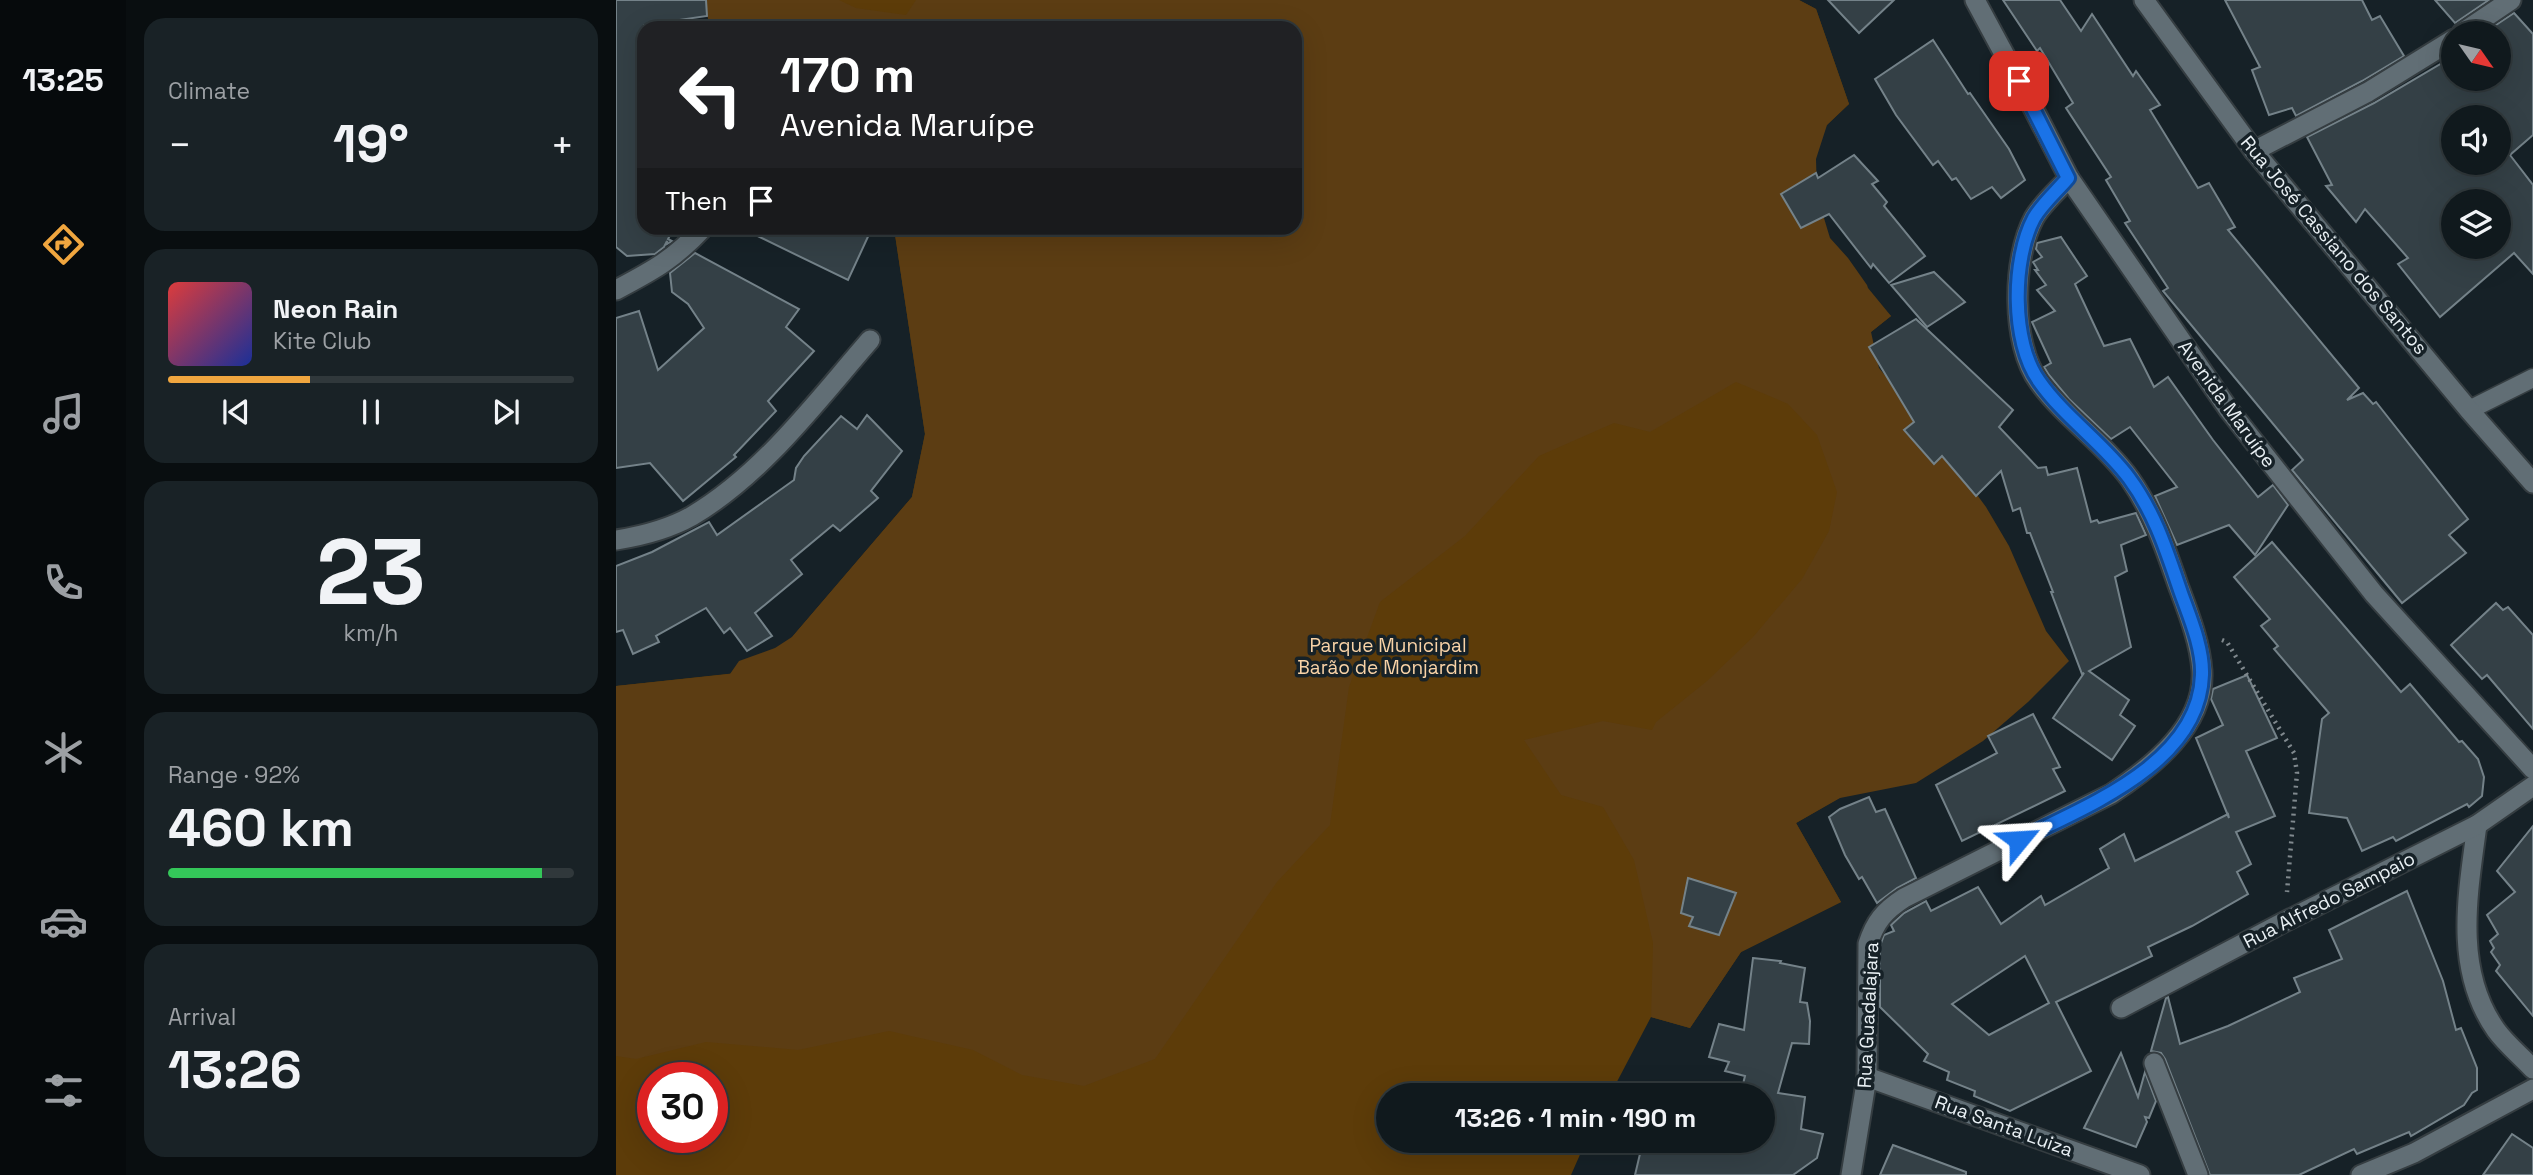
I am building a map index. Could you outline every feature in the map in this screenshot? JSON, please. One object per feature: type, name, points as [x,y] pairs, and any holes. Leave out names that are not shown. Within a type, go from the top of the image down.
[{"type":"street","name":"Avenida Maruípe","points":[[1975,0],[2068,178],[2229,411],[2374,594],[2533,769]]},
{"type":"street","name":"Rua José Cassiano dos Santos","points":[[2144,0],[2254,150],[2469,410],[2533,483]]},
{"type":"street","points":[[2480,21],[2511,0]]},
{"type":"street","points":[[2254,150],[2368,92],[2441,47]]},
{"type":"street","name":"Rua Guadalajara","points":[[1851,1175],[1867,1077],[1868,944],[1874,925],[1886,909],[1904,898],[2111,794],[2139,776],[2163,755],[2185,726],[2199,698],[2202,672],[2194,633],[2161,536],[2148,507],[2128,476],[2059,407],[2037,380],[2028,360],[2021,332],[2018,294],[2022,247],[2035,215],[2068,178]]},
{"type":"street","points":[[616,290],[661,267],[696,235]]},
{"type":"street","points":[[616,540],[644,535],[691,517],[738,483],[785,437],[870,340]]},
{"type":"street","name":"Rua Alfredo Sampaio","points":[[2121,1008],[2477,825],[2533,786]]},
{"type":"street","points":[[2477,825],[2467,897],[2470,967],[2496,1030],[2533,1069]]},
{"type":"street","points":[[2154,1063],[2198,1175]]},
{"type":"street","name":"Rua Santa Luiza","points":[[1867,1077],[2140,1175]]},
{"type":"street","points":[[2361,1175],[2414,1153],[2533,1089]]},
{"type":"lane","points":[[2469,410],[2533,378]]},
{"type":"path","points":[[2194,633],[2210,635],[2227,642],[2294,753],[2297,773],[2284,922]]},
{"type":"green space","name":"Parque Municipal Barão de Monjardim","points":[[706,0],[1799,0],[1816,9],[1849,104],[1754,193],[1891,316],[1842,355],[2056,672],[1796,823],[1841,902],[1741,952],[1690,1028],[1651,1017],[1616,1083],[1376,1083],[1376,1153],[1581,1153],[1571,1175],[616,1175],[616,686],[764,670],[912,497],[925,434],[895,235],[1302,235],[1302,21],[708,21]]},
{"type":"shaded area","name":"Parque Municipal Barão de Monjardim","points":[[706,0],[839,0],[856,8],[906,15],[916,0],[1799,0],[1816,9],[1849,104],[1827,125],[1816,159],[1817,195],[1830,238],[1891,316],[1871,332],[1879,368],[1921,419],[1986,507],[2009,546],[2046,631],[2069,661],[1983,741],[1916,783],[1840,798],[1796,823],[1841,902],[1741,952],[1690,1028],[1651,1017],[1653,943],[1634,860],[1603,807],[1561,795],[1524,740],[1603,721],[1652,730],[1656,722],[1707,681],[1753,637],[1802,579],[1829,531],[1837,492],[1817,435],[1788,404],[1736,382],[1650,432],[1614,423],[1539,456],[1465,536],[1380,602],[1349,687],[1330,825],[1277,882],[1155,1059],[1084,1086],[1022,1075],[973,1050],[889,1031],[798,1050],[706,1042],[636,1059],[616,1056],[616,686],[730,674],[739,661],[775,648],[792,637],[912,497],[925,434],[895,235],[1302,235],[1302,21],[708,21]]},
{"type":"building","points":[[616,0],[706,0],[707,16],[672,21],[637,21],[637,235],[670,235],[668,239],[672,241],[667,244],[667,241],[655,254],[627,256],[616,247]]},
{"type":"building","points":[[1828,0],[1894,0],[1859,33]]},
{"type":"building","points":[[2003,0],[2060,0],[2081,31],[2092,14],[2133,76],[2136,71],[2160,105],[2150,110],[2198,188],[2209,183],[2235,227],[2228,230],[2359,388],[2347,400],[2363,393],[2373,404],[2376,402],[2468,519],[2449,535],[2466,553],[2402,603],[2292,470],[2303,460],[2163,291],[2168,288],[2125,223],[2130,221],[2106,180],[2111,177],[2066,108],[2073,103],[2040,48],[2037,51]]},
{"type":"building","points":[[2225,0],[2362,0],[2372,20],[2380,16],[2404,56],[2296,116],[2292,108],[2269,115],[2252,70],[2260,67]]},
{"type":"building","points":[[2435,0],[2489,0],[2458,21],[2453,21]]},
{"type":"building","points":[[2514,13],[2533,34],[2533,135],[2511,154],[2511,105],[2441,105],[2441,175],[2511,175],[2511,156],[2533,185],[2533,274],[2514,253],[2511,256],[2511,189],[2441,189],[2441,259],[2507,259],[2440,317],[2398,264],[2408,258],[2365,209],[2356,222],[2326,186],[2332,185],[2307,137],[2374,103],[2441,64],[2441,91],[2511,91],[2511,21],[2502,21]]},
{"type":"building","points":[[1933,40],[1968,94],[1970,93],[2009,149],[2025,180],[2001,198],[1992,187],[1971,199],[1956,178],[1952,180],[1938,161],[1933,165],[1896,115],[1875,79]]},
{"type":"building","points":[[1854,155],[1878,181],[1872,184],[1887,202],[1884,206],[1925,256],[1889,283],[1873,264],[1871,268],[1829,214],[1801,228],[1781,194],[1816,173],[1818,178]]},
{"type":"building","points":[[755,235],[869,235],[848,280]]},
{"type":"building","points":[[2061,237],[2087,276],[2075,284],[2104,346],[2130,339],[2154,387],[2168,377],[2258,497],[2273,485],[2288,505],[2255,555],[2229,525],[2177,545],[2155,496],[2177,487],[2130,427],[2111,439],[2069,399],[2044,367],[2051,363],[2032,322],[2055,311],[2037,290],[2046,285],[2035,270],[2038,270],[2033,262],[2042,257],[2036,249],[2037,243]]},
{"type":"building","points":[[695,253],[799,309],[786,327],[814,351],[768,401],[776,411],[734,455],[736,457],[683,501],[650,463],[616,468],[616,318],[639,311],[658,370],[704,328],[688,304],[672,292],[670,273]]},
{"type":"building","points":[[1934,272],[1965,302],[1927,327],[1891,285]]},
{"type":"building","points":[[1916,319],[2013,410],[1999,427],[2038,468],[2046,467],[2048,475],[2077,468],[2091,522],[2097,520],[2099,523],[2136,513],[2146,535],[2121,545],[2127,571],[2115,577],[2131,647],[2089,671],[2129,700],[2120,715],[2135,726],[2112,760],[2053,718],[2084,673],[2082,674],[2030,533],[2027,533],[2020,508],[2013,511],[2001,471],[1976,496],[1942,456],[1934,464],[1904,430],[1914,422],[1869,347]]},
{"type":"building","points":[[867,415],[902,451],[871,491],[878,498],[840,531],[833,525],[791,560],[802,574],[755,613],[772,636],[747,651],[730,628],[724,633],[706,608],[656,636],[659,642],[633,654],[623,630],[616,632],[616,566],[652,552],[709,522],[717,535],[794,480],[796,468],[804,456],[841,416],[857,429]]},
{"type":"building","points":[[2272,542],[2401,692],[2410,684],[2459,742],[2462,741],[2478,759],[2484,777],[2482,796],[2469,807],[2467,804],[2396,841],[2393,837],[2362,851],[2347,818],[2309,813],[2322,719],[2329,713],[2274,649],[2278,646],[2261,626],[2270,619],[2234,577]]},
{"type":"building","points":[[2496,603],[2503,610],[2508,607],[2533,635],[2533,729],[2487,675],[2482,679],[2451,645]]},
{"type":"building","points":[[2247,675],[2277,738],[2246,751],[2275,816],[2236,832],[2251,864],[2237,872],[2248,894],[2148,947],[2152,956],[2056,1002],[2091,1071],[2010,1111],[1974,1096],[1975,1091],[1947,1080],[1949,1072],[1924,1061],[1928,1054],[1880,1007],[1880,946],[1884,935],[1894,931],[1891,925],[1904,913],[1926,901],[1931,911],[1978,887],[2001,924],[2041,896],[2045,905],[2109,868],[2100,849],[2124,834],[2135,861],[2227,814],[2196,738],[2223,725],[2211,699],[2213,689]],"holes":[[[2025,956],[2049,1003],[1989,1035],[1952,1004]]]},
{"type":"building","points":[[2033,714],[2060,767],[2053,769],[2065,791],[1962,841],[1936,785],[1997,753],[1988,736]]},
{"type":"building","points":[[1869,797],[1876,812],[1885,809],[1916,878],[1877,903],[1845,855],[1829,817],[1840,809]]},
{"type":"building","points":[[2533,826],[2533,1016],[2496,971],[2500,965],[2491,952],[2494,948],[2490,941],[2498,934],[2487,915],[2515,892],[2497,871]]},
{"type":"building","points":[[1688,878],[1736,893],[1719,935],[1689,926],[1693,917],[1681,913]]},
{"type":"building","points":[[2407,891],[2443,981],[2456,1030],[2461,1028],[2477,1068],[2477,1090],[2464,1105],[2411,1136],[2409,1132],[2357,1154],[2354,1149],[2299,1175],[2210,1175],[2165,1059],[2161,1053],[2151,1051],[2166,998],[2168,997],[2180,1044],[2228,1026],[2300,992],[2294,978],[2342,959],[2329,930]]},
{"type":"building","points":[[1753,958],[1781,961],[1780,963],[1805,968],[1800,1002],[1807,1003],[1810,1021],[1809,1044],[1792,1043],[1778,1093],[1805,1097],[1801,1129],[1823,1134],[1817,1158],[1793,1175],[1635,1175],[1640,1153],[1775,1153],[1775,1083],[1743,1083],[1745,1076],[1725,1071],[1729,1062],[1709,1057],[1719,1024],[1744,1030]]},
{"type":"building","points":[[2121,1053],[2138,1097],[2145,1072],[2156,1101],[2149,1118],[2145,1117],[2147,1122],[2136,1147],[2084,1128]]},
{"type":"building","points":[[2512,1134],[2533,1148],[2533,1175],[2483,1175]]},
{"type":"building","points":[[1893,1145],[1966,1172],[1966,1175],[1880,1175]]},
{"type":"route","points":[[2019,81],[2068,178],[2035,215],[2022,247],[2018,294],[2021,332],[2028,360],[2037,380],[2059,407],[2128,476],[2148,507],[2161,536],[2194,633],[2202,672],[2199,698],[2185,726],[2163,755],[2139,776],[2111,794],[2019,840]]}]
